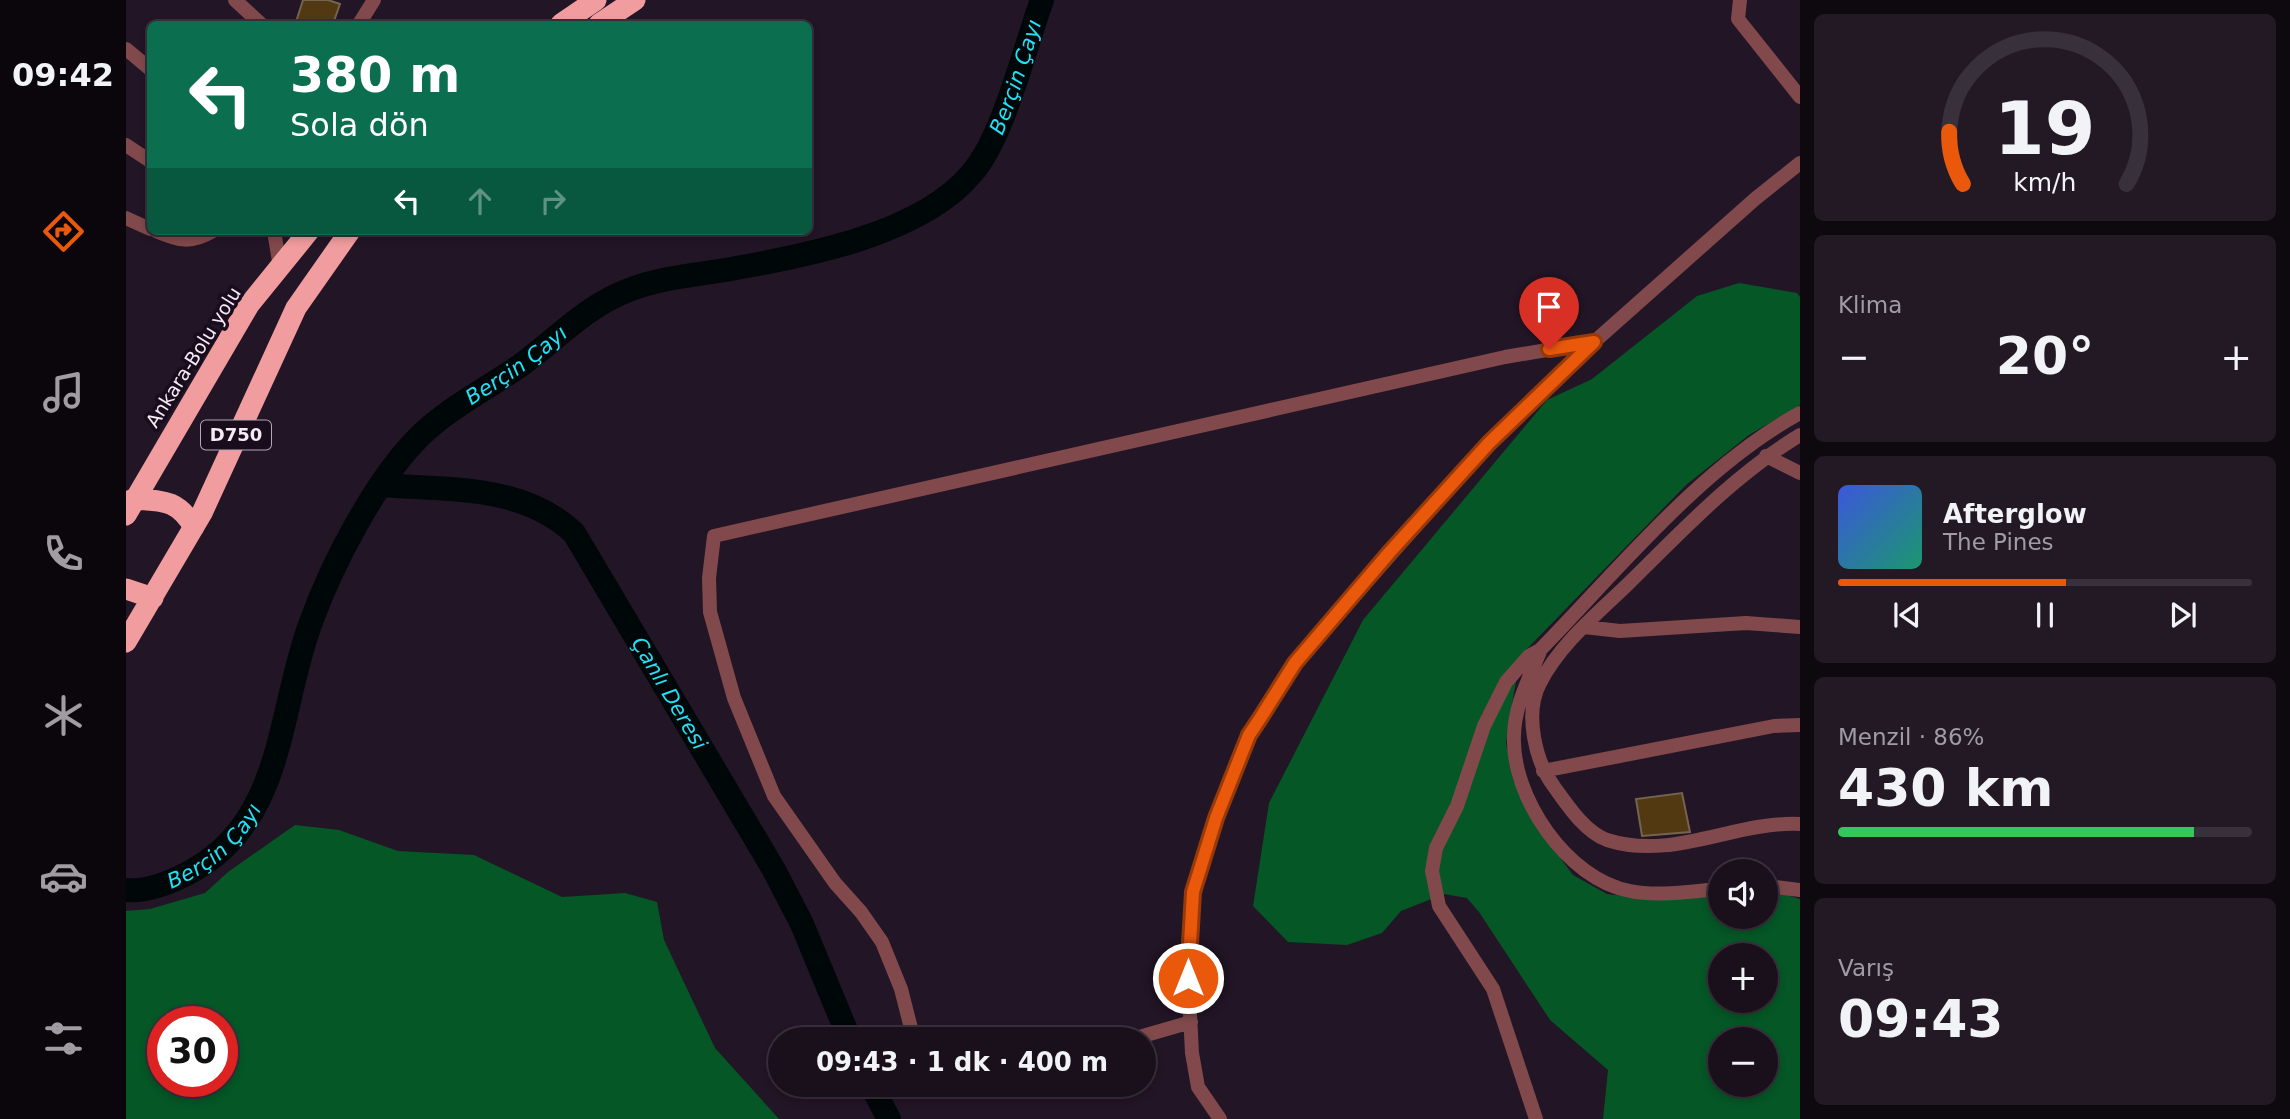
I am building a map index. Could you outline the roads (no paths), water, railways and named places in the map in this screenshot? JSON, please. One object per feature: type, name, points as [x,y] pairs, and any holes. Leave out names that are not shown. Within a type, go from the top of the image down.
[{"type":"highway","points":[[565,21],[596,0]]},
{"type":"highway","points":[[604,21],[635,0]]},
{"type":"highway","name":"Ankara-Bolu yolu","points":[[128,505],[249,304],[306,235]]},
{"type":"highway","name":"D750","points":[[126,642],[194,527],[296,308],[347,235]]},
{"type":"highway","points":[[128,505],[169,501],[187,515],[194,527]]},
{"type":"highway","points":[[126,589],[153,598]]},
{"type":"street","points":[[235,0],[258,21]]},
{"type":"street","points":[[361,21],[374,0]]},
{"type":"street","points":[[1740,0],[1738,19],[1800,97]]},
{"type":"street","points":[[126,50],[147,67]]},
{"type":"street","points":[[126,145],[147,159]]},
{"type":"street","points":[[1220,1119],[1198,1087],[1187,956],[1193,892],[1216,818],[1249,735],[1295,663],[1389,553],[1489,443],[1594,342],[1755,199],[1800,163]]},
{"type":"street","points":[[126,218],[147,228]]},
{"type":"street","points":[[165,235],[179,241],[199,239],[206,235]]},
{"type":"street","points":[[272,235],[280,267]]},
{"type":"street","points":[[911,1027],[901,989],[882,942],[861,912],[835,883],[774,796],[734,698],[710,612],[709,578],[713,536],[1505,357],[1594,342]]},
{"type":"street","points":[[1536,1119],[1493,989],[1439,906],[1432,871],[1436,848],[1457,806],[1484,726],[1506,682],[1675,511],[1741,452],[1775,427],[1800,413]]},
{"type":"street","points":[[1800,435],[1766,456],[1702,509],[1569,642],[1538,685],[1532,732],[1542,772],[1576,817],[1604,839],[1639,847],[1685,844],[1780,823],[1800,824]]},
{"type":"street","points":[[1766,456],[1800,473]]},
{"type":"street","points":[[1584,627],[1620,631],[1746,623],[1800,627]]},
{"type":"street","points":[[1541,649],[1518,708],[1514,746],[1518,771],[1553,840],[1589,876],[1616,888],[1653,894],[1708,890]]},
{"type":"street","points":[[1542,772],[1774,726],[1800,725]]},
{"type":"street","points":[[1778,887],[1800,890]]},
{"type":"street","points":[[1156,1032],[1191,1022]]},
{"type":"waterway","name":"Berçin Çayı","points":[[126,890],[160,885],[192,871],[222,849],[245,823],[262,793],[274,760],[300,656],[320,599],[356,524],[387,476],[419,437],[442,417],[521,365],[585,314],[613,297],[654,282],[793,257],[860,239],[924,212],[950,194],[972,173],[994,137],[1042,0]]},
{"type":"waterway","name":"Çanlı Deresi","points":[[381,485],[483,492],[531,506],[553,517],[574,533],[774,870],[802,924],[845,1027]]},
{"type":"waterway","name":"Çanlı Deresi","points":[[877,1097],[889,1119]]}]
